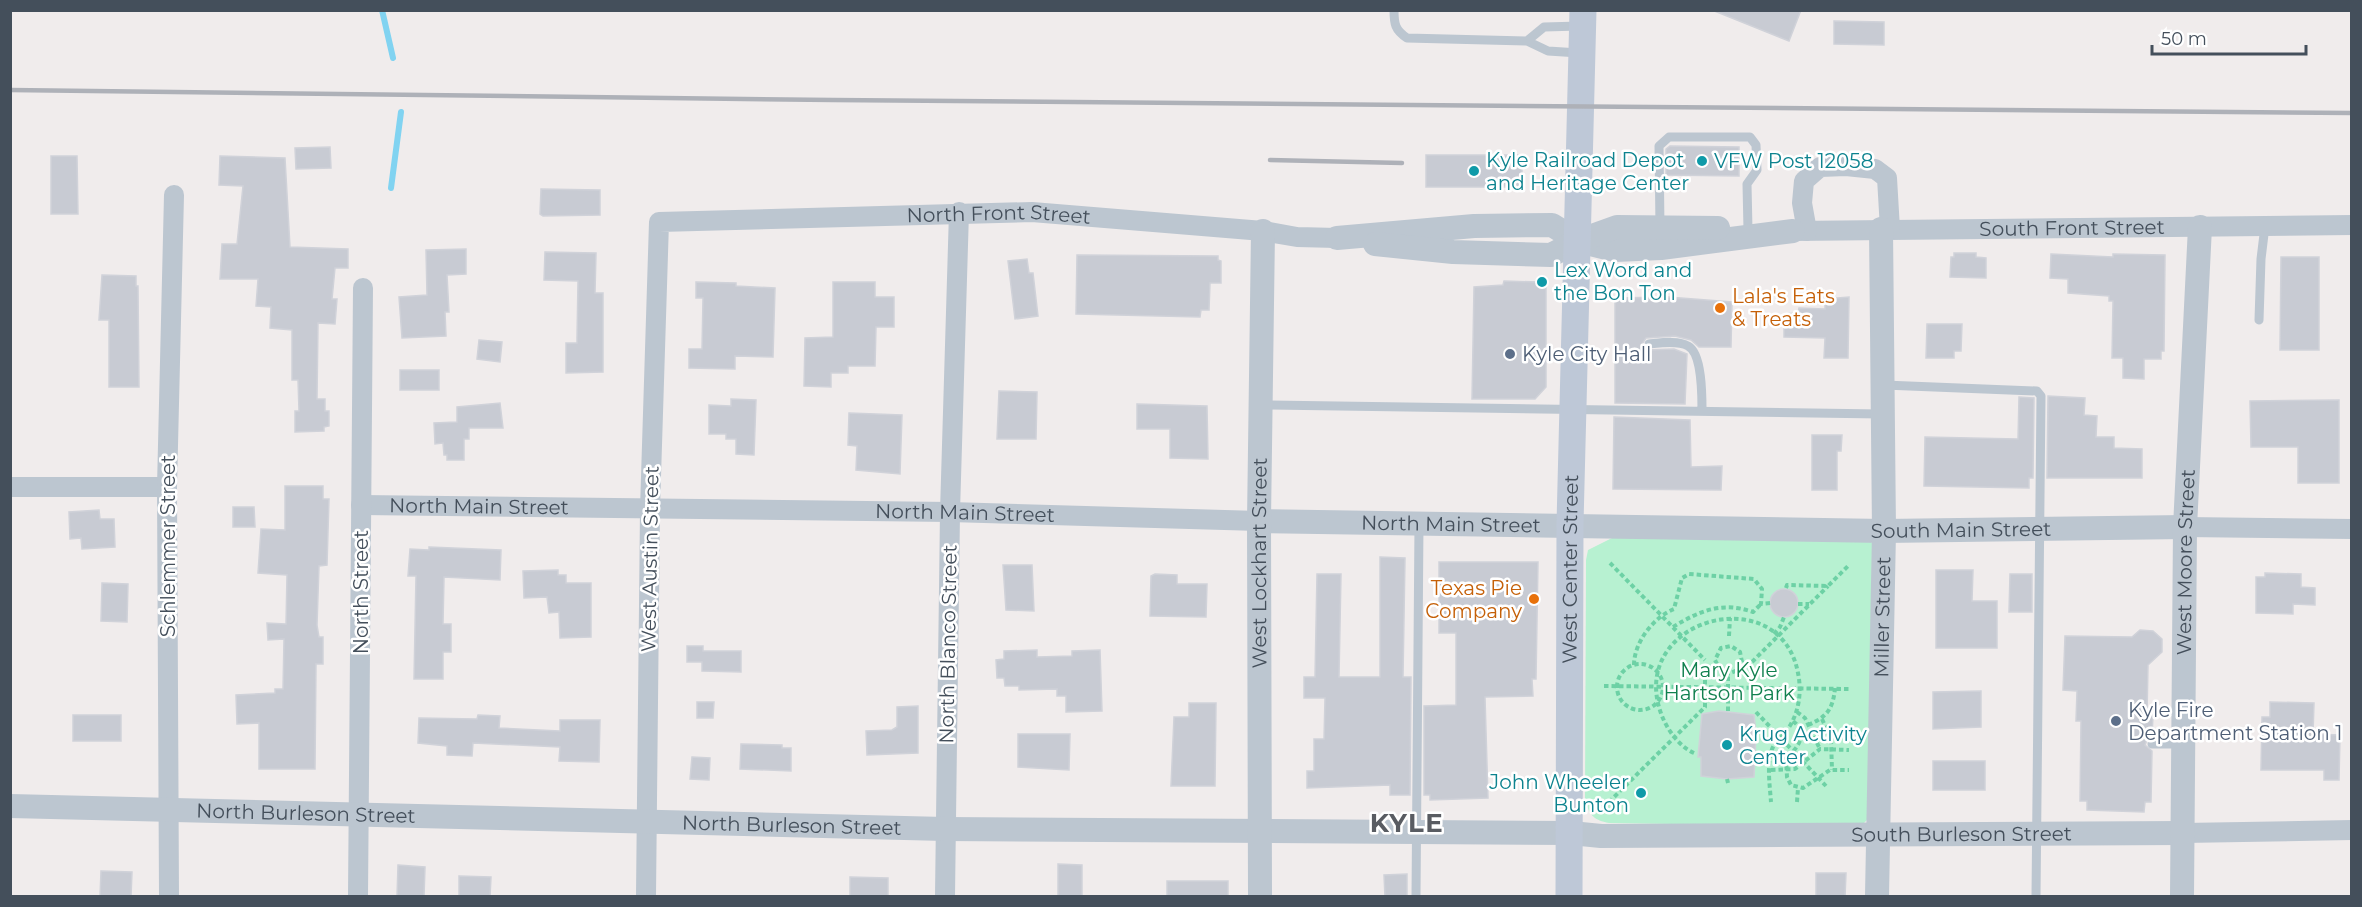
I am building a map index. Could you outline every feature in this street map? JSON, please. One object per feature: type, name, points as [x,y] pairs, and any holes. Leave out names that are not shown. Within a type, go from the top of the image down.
[{"type":"main road","name":"West Center Street","points":[[1569,897],[1571,833],[1570,524],[1575,410],[1583,30]]},
{"type":"street","points":[[1800,231],[1804,181],[1820,167],[1846,166],[1875,169],[1887,178],[1886,229]]},
{"type":"street","name":"Schlemmer Street","points":[[169,897],[167,487],[174,195]]},
{"type":"street","name":"North Front Street","points":[[659,222],[960,212],[1032,212],[1263,231],[1298,237],[1337,238],[1401,248],[1551,255],[1578,241]]},
{"type":"street","name":"North Blanco Street","points":[[945,897],[950,512],[960,212]]},
{"type":"street","name":"West Austin Street","points":[[646,897],[650,509],[659,222]]},
{"type":"street","name":"South Front Street","points":[[1660,237],[1886,229],[2352,225]]},
{"type":"street","name":"West Moore Street","points":[[2182,897],[2185,527],[2200,227]]},
{"type":"street","name":"Miller Street","points":[[1877,897],[1880,835],[1884,531],[1882,414],[1886,229]]},
{"type":"street","name":"South Front Street","points":[[1578,241],[1616,250],[1660,237],[1748,230],[1800,231]]},
{"type":"street","name":"West Lockhart Street","points":[[1260,897],[1262,831],[1259,521],[1263,231]]},
{"type":"street","name":"North Street","points":[[358,897],[363,288]]},
{"type":"street","points":[[10,487],[167,487]]},
{"type":"street","name":"North Main Street","points":[[361,505],[950,512],[1419,524],[1570,524]]},
{"type":"street","name":"South Main Street","points":[[1570,524],[1884,531],[2185,527],[2352,529]]},
{"type":"street","name":"North Burleson Street","points":[[10,806],[360,813],[647,824],[1415,834],[1571,833]]},
{"type":"street","name":"South Burleson Street","points":[[1571,833],[1601,836],[1880,835],[2352,830]]},
{"type":"lane","points":[[1394,10],[1394,24],[1398,32],[1407,38],[1527,41],[1548,51],[1583,30]]},
{"type":"lane","points":[[1527,41],[1544,27],[1583,30]]},
{"type":"lane","points":[[1660,237],[1659,146],[1669,137],[1750,137],[1756,145],[1757,170],[1747,184],[1748,230]]},
{"type":"lane","points":[[2259,320],[2261,259],[2265,226]]},
{"type":"lane","points":[[1649,344],[1686,344],[1692,348],[1699,369],[1702,410]]},
{"type":"lane","points":[[1883,385],[2037,391],[2041,396],[2036,897]]},
{"type":"lane","points":[[1260,405],[1882,414]]},
{"type":"lane","points":[[1416,897],[1419,524]]},
{"type":"lane","points":[[2152,744],[2183,744]]},
{"type":"path","points":[[1610,563],[1705,660]]},
{"type":"path","points":[[1752,662],[1776,635],[1848,566]]},
{"type":"path","points":[[1634,665],[1634,656],[1640,643],[1661,615],[1674,609],[1682,578],[1689,574],[1754,579],[1762,589],[1761,604]]},
{"type":"path","points":[[1786,588],[1786,585],[1828,585]]},
{"type":"path","points":[[1673,627],[1700,611],[1722,606],[1740,607],[1753,612],[1761,604],[1771,603]]},
{"type":"path","points":[[1798,604],[1810,604]]},
{"type":"path","points":[[1776,635],[1784,617]]},
{"type":"path","points":[[1729,636],[1730,618]]},
{"type":"path","points":[[1694,753],[1666,726],[1657,702],[1658,674],[1665,655],[1682,635],[1699,624],[1730,618],[1754,622],[1776,635],[1796,664],[1799,688],[1797,711],[1793,721],[1772,750],[1771,802]]},
{"type":"path","points":[[1731,646],[1740,652],[1742,662],[1738,670],[1728,674],[1720,670],[1715,660],[1721,648],[1731,646]]},
{"type":"path","points":[[1634,665],[1648,665],[1658,674],[1664,687],[1657,702],[1648,708],[1630,707],[1620,697],[1617,687],[1621,675],[1634,665]]},
{"type":"path","points":[[1728,674],[1728,711]]},
{"type":"path","points":[[1609,802],[1705,707],[1705,678]]},
{"type":"path","points":[[1752,680],[1753,698]]},
{"type":"path","points":[[1604,686],[1849,688]]},
{"type":"path","points":[[1808,724],[1822,719],[1831,710],[1835,688]]},
{"type":"path","points":[[1797,711],[1808,724],[1820,749]]},
{"type":"path","points":[[1756,712],[1826,786]]},
{"type":"path","points":[[1822,719],[1831,739],[1832,770]]},
{"type":"path","points":[[1793,721],[1799,726],[1801,740],[1800,745],[1786,759],[1786,770],[1791,785],[1798,788],[1810,785],[1832,770],[1849,770]]},
{"type":"path","points":[[1771,770],[1795,770],[1820,749],[1849,750]]},
{"type":"path","points":[[1797,802],[1798,788]]},
{"type":"green space","name":"Mary Kyle Hartson Park","points":[[1612,538],[1867,539],[1872,543],[1870,817],[1860,827],[1609,823],[1596,819],[1591,814],[1585,801],[1586,560],[1588,550]]},
{"type":"building","points":[[1712,10],[1801,10],[1789,41]]},
{"type":"building","points":[[1834,21],[1884,22],[1884,45],[1834,44]]},
{"type":"building","name":"VFW Post 12058","points":[[1670,146],[1739,147],[1739,176],[1666,175],[1666,149]]},
{"type":"building","points":[[330,147],[331,168],[296,169],[295,148]]},
{"type":"building","name":"Kyle Railroad Depot and Heritage Center","points":[[1426,155],[1522,155],[1522,187],[1426,187]]},
{"type":"building","points":[[51,156],[77,156],[78,214],[51,214]]},
{"type":"building","points":[[220,156],[285,158],[290,247],[348,249],[348,268],[335,268],[332,299],[337,299],[335,324],[318,323],[317,399],[325,399],[325,411],[329,411],[329,426],[324,427],[324,431],[295,432],[295,411],[299,411],[298,380],[292,380],[292,330],[270,328],[271,307],[256,306],[258,279],[220,279],[222,244],[237,244],[243,186],[219,185]]},
{"type":"building","points":[[541,189],[600,190],[600,215],[543,216],[540,214]]},
{"type":"building","points":[[466,249],[466,274],[447,275],[449,312],[445,312],[446,336],[402,338],[399,297],[427,295],[426,250]]},
{"type":"building","points":[[545,252],[596,253],[595,293],[603,293],[603,372],[566,373],[566,343],[577,343],[578,281],[544,280]]},
{"type":"building","points":[[1954,253],[1976,253],[1976,257],[1986,258],[1986,278],[1950,277],[1951,257],[1954,257]]},
{"type":"building","points":[[2051,254],[2113,257],[2113,254],[2165,255],[2164,351],[2161,351],[2161,359],[2144,359],[2144,379],[2123,378],[2123,358],[2112,358],[2113,301],[2109,301],[2109,296],[2068,293],[2068,279],[2050,278]]},
{"type":"building","points":[[1077,255],[1218,256],[1218,260],[1221,261],[1221,283],[1210,283],[1209,310],[1201,310],[1200,317],[1076,314]]},
{"type":"building","points":[[2281,257],[2319,257],[2319,350],[2280,350]]},
{"type":"building","points":[[1027,259],[1029,273],[1033,273],[1038,316],[1015,319],[1008,261]]},
{"type":"building","points":[[102,275],[136,276],[139,387],[109,387],[109,320],[99,320]]},
{"type":"building","name":"Kyle City Hall","points":[[1504,281],[1537,282],[1542,287],[1546,287],[1546,387],[1535,399],[1472,399],[1474,287],[1503,285]]},
{"type":"building","points":[[696,282],[736,283],[736,286],[775,288],[773,357],[735,356],[735,369],[689,368],[689,349],[702,349],[703,298],[696,298]]},
{"type":"building","points":[[833,282],[875,282],[875,297],[894,297],[894,327],[876,327],[875,366],[848,366],[848,373],[831,373],[831,387],[804,386],[805,338],[833,337]]},
{"type":"building","points":[[1668,297],[1732,302],[1731,347],[1699,347],[1691,340],[1675,336],[1646,338],[1642,344],[1647,350],[1674,349],[1687,354],[1685,404],[1615,403],[1615,298]]},
{"type":"building","points":[[1849,297],[1848,358],[1824,358],[1825,338],[1784,337],[1784,314],[1798,313],[1799,308],[1825,309],[1825,299]]},
{"type":"building","points":[[1927,324],[1962,324],[1961,351],[1954,351],[1954,358],[1926,358]]},
{"type":"building","points":[[479,340],[502,342],[500,362],[477,359]]},
{"type":"building","points":[[400,370],[439,370],[439,390],[400,390]]},
{"type":"building","points":[[999,391],[1037,392],[1036,439],[997,439]]},
{"type":"building","points":[[2048,396],[2085,398],[2084,415],[2097,416],[2096,437],[2114,437],[2114,448],[2142,449],[2142,478],[2047,478]]},
{"type":"building","points":[[2019,397],[2034,398],[2033,478],[2029,478],[2029,488],[1924,486],[1925,437],[2018,439]]},
{"type":"building","points":[[731,399],[756,400],[754,455],[736,454],[736,439],[726,439],[726,434],[709,434],[709,405],[731,406]]},
{"type":"building","points":[[2339,400],[2339,483],[2298,483],[2298,447],[2251,447],[2250,401]]},
{"type":"building","points":[[500,403],[503,428],[469,428],[469,439],[464,439],[464,460],[447,460],[443,443],[435,444],[434,423],[457,422],[457,407]]},
{"type":"building","points":[[1137,404],[1207,406],[1208,459],[1170,458],[1170,429],[1137,429]]},
{"type":"building","points":[[849,413],[902,415],[900,474],[856,470],[857,446],[848,445]]},
{"type":"building","points":[[1614,417],[1690,420],[1691,467],[1722,466],[1721,490],[1613,489]]},
{"type":"building","points":[[1812,435],[1842,435],[1841,451],[1837,451],[1837,490],[1812,490]]},
{"type":"building","points":[[285,486],[323,486],[323,499],[329,499],[327,565],[319,566],[317,625],[319,637],[323,637],[323,664],[316,664],[315,769],[259,769],[259,723],[237,724],[236,695],[275,693],[275,689],[283,689],[284,639],[268,640],[267,623],[286,624],[287,575],[258,573],[261,529],[285,530]]},
{"type":"building","points":[[233,507],[254,507],[255,527],[233,527]]},
{"type":"building","points":[[99,510],[100,519],[114,519],[115,547],[82,549],[81,538],[70,539],[69,512]]},
{"type":"building","points":[[429,547],[501,550],[500,580],[444,577],[443,624],[451,624],[451,652],[443,652],[443,679],[414,679],[416,576],[408,576],[410,549],[429,550]]},
{"type":"building","points":[[1380,557],[1405,558],[1403,677],[1411,677],[1410,795],[1390,795],[1390,785],[1307,788],[1307,771],[1314,771],[1314,739],[1324,739],[1325,698],[1304,698],[1304,677],[1315,677],[1317,574],[1341,574],[1339,677],[1380,677]]},
{"type":"building","points":[[1439,562],[1538,562],[1536,679],[1532,679],[1533,696],[1485,697],[1488,798],[1430,800],[1430,795],[1424,795],[1424,706],[1456,705],[1456,633],[1439,633]]},
{"type":"building","points":[[1003,565],[1032,565],[1034,611],[1006,610]]},
{"type":"building","points":[[558,570],[558,575],[566,575],[566,583],[591,583],[591,637],[560,638],[559,612],[549,613],[547,597],[524,598],[523,571]]},
{"type":"building","points":[[1936,570],[1973,570],[1972,601],[1997,601],[1997,648],[1936,648]]},
{"type":"building","points":[[2265,573],[2301,574],[2301,587],[2315,588],[2315,605],[2293,604],[2293,614],[2256,613],[2256,577],[2265,577]]},
{"type":"building","points":[[1155,574],[1177,575],[1177,584],[1207,584],[1206,617],[1150,616],[1151,576]]},
{"type":"building","points":[[2010,574],[2032,574],[2032,612],[2009,612]]},
{"type":"building","points":[[102,583],[128,584],[127,622],[101,621]]},
{"type":"building","points":[[1784,589],[1794,593],[1798,603],[1794,613],[1784,617],[1774,613],[1770,603],[1774,593]]},
{"type":"building","name":"Kyle Fire Department Station 1","points":[[2140,630],[2153,631],[2162,639],[2162,652],[2148,665],[2147,715],[2153,715],[2152,737],[2145,745],[2152,751],[2151,802],[2145,802],[2144,812],[2087,810],[2087,801],[2080,801],[2081,721],[2076,721],[2077,691],[2063,690],[2065,636],[2132,637]]},
{"type":"building","points":[[687,646],[703,646],[703,651],[741,651],[741,672],[702,671],[702,662],[687,662]]},
{"type":"building","points":[[1037,650],[1037,657],[1072,656],[1072,651],[1100,650],[1102,711],[1066,712],[1066,696],[1057,696],[1057,689],[1019,690],[1019,686],[1005,686],[1004,678],[997,678],[996,660],[1004,659],[1004,651]]},
{"type":"building","points":[[1981,691],[1981,727],[1933,729],[1933,692]]},
{"type":"building","points":[[697,702],[714,702],[713,718],[697,718]]},
{"type":"building","points":[[2270,702],[2314,703],[2313,734],[2340,735],[2339,780],[2324,780],[2324,770],[2261,770],[2262,717],[2270,717]]},
{"type":"building","points":[[1189,703],[1216,703],[1215,786],[1171,786],[1174,717],[1189,717]]},
{"type":"building","points":[[918,706],[918,753],[867,755],[866,731],[892,730],[897,727],[897,707]]},
{"type":"building","name":"Krug Activity Center","points":[[1719,711],[1754,715],[1756,733],[1754,777],[1727,779],[1701,776],[1701,757],[1698,757],[1702,714]]},
{"type":"building","points":[[73,715],[121,715],[121,741],[73,741]]},
{"type":"building","points":[[478,715],[500,716],[499,728],[560,731],[560,720],[600,720],[599,762],[559,761],[560,747],[473,743],[472,756],[447,755],[447,746],[418,743],[419,718],[477,719]]},
{"type":"building","points":[[1018,734],[1070,734],[1069,770],[1018,767]]},
{"type":"building","points":[[741,744],[782,745],[782,748],[791,748],[791,771],[740,769]]},
{"type":"building","points":[[692,757],[710,758],[709,780],[690,779]]},
{"type":"building","points":[[1933,761],[1985,761],[1985,790],[1933,790]]},
{"type":"building","points":[[1058,864],[1082,865],[1082,897],[1058,897]]},
{"type":"building","points":[[398,865],[425,867],[424,897],[397,897]]},
{"type":"building","points":[[101,871],[132,872],[131,897],[100,897]]},
{"type":"building","points":[[1816,873],[1846,873],[1845,897],[1816,897]]},
{"type":"building","points":[[1407,874],[1407,897],[1385,897],[1384,875]]},
{"type":"building","points":[[459,876],[491,877],[490,897],[459,897]]},
{"type":"building","points":[[850,877],[888,878],[888,897],[850,897]]},
{"type":"building","points":[[1167,881],[1228,881],[1228,897],[1167,897]]},
{"type":"waterway","points":[[382,10],[393,58]]},
{"type":"waterway","points":[[391,188],[401,112]]},
{"type":"railway","points":[[10,90],[833,100],[2352,113]]},
{"type":"railway","points":[[1270,160],[1402,163]]},
{"type":"place","name":"VFW Post 12058","points":[[1702,161]]},
{"type":"place","name":"Kyle Railroad Depot and Heritage Center","points":[[1474,171]]},
{"type":"place","name":"Lex Word and the Bon Ton","points":[[1542,282]]},
{"type":"place","name":"Lala's Eats & Treats","points":[[1720,308]]},
{"type":"place","name":"Kyle City Hall","points":[[1510,354]]},
{"type":"place","name":"Texas Pie Company","points":[[1534,599]]},
{"type":"place","name":"Kyle Fire Department Station 1","points":[[2116,721]]},
{"type":"place","name":"Krug Activity Center","points":[[1727,745]]},
{"type":"place","name":"John Wheeler Bunton","points":[[1641,793]]},
{"type":"district","name":"KYLE","points":[[1407,823]]}]
